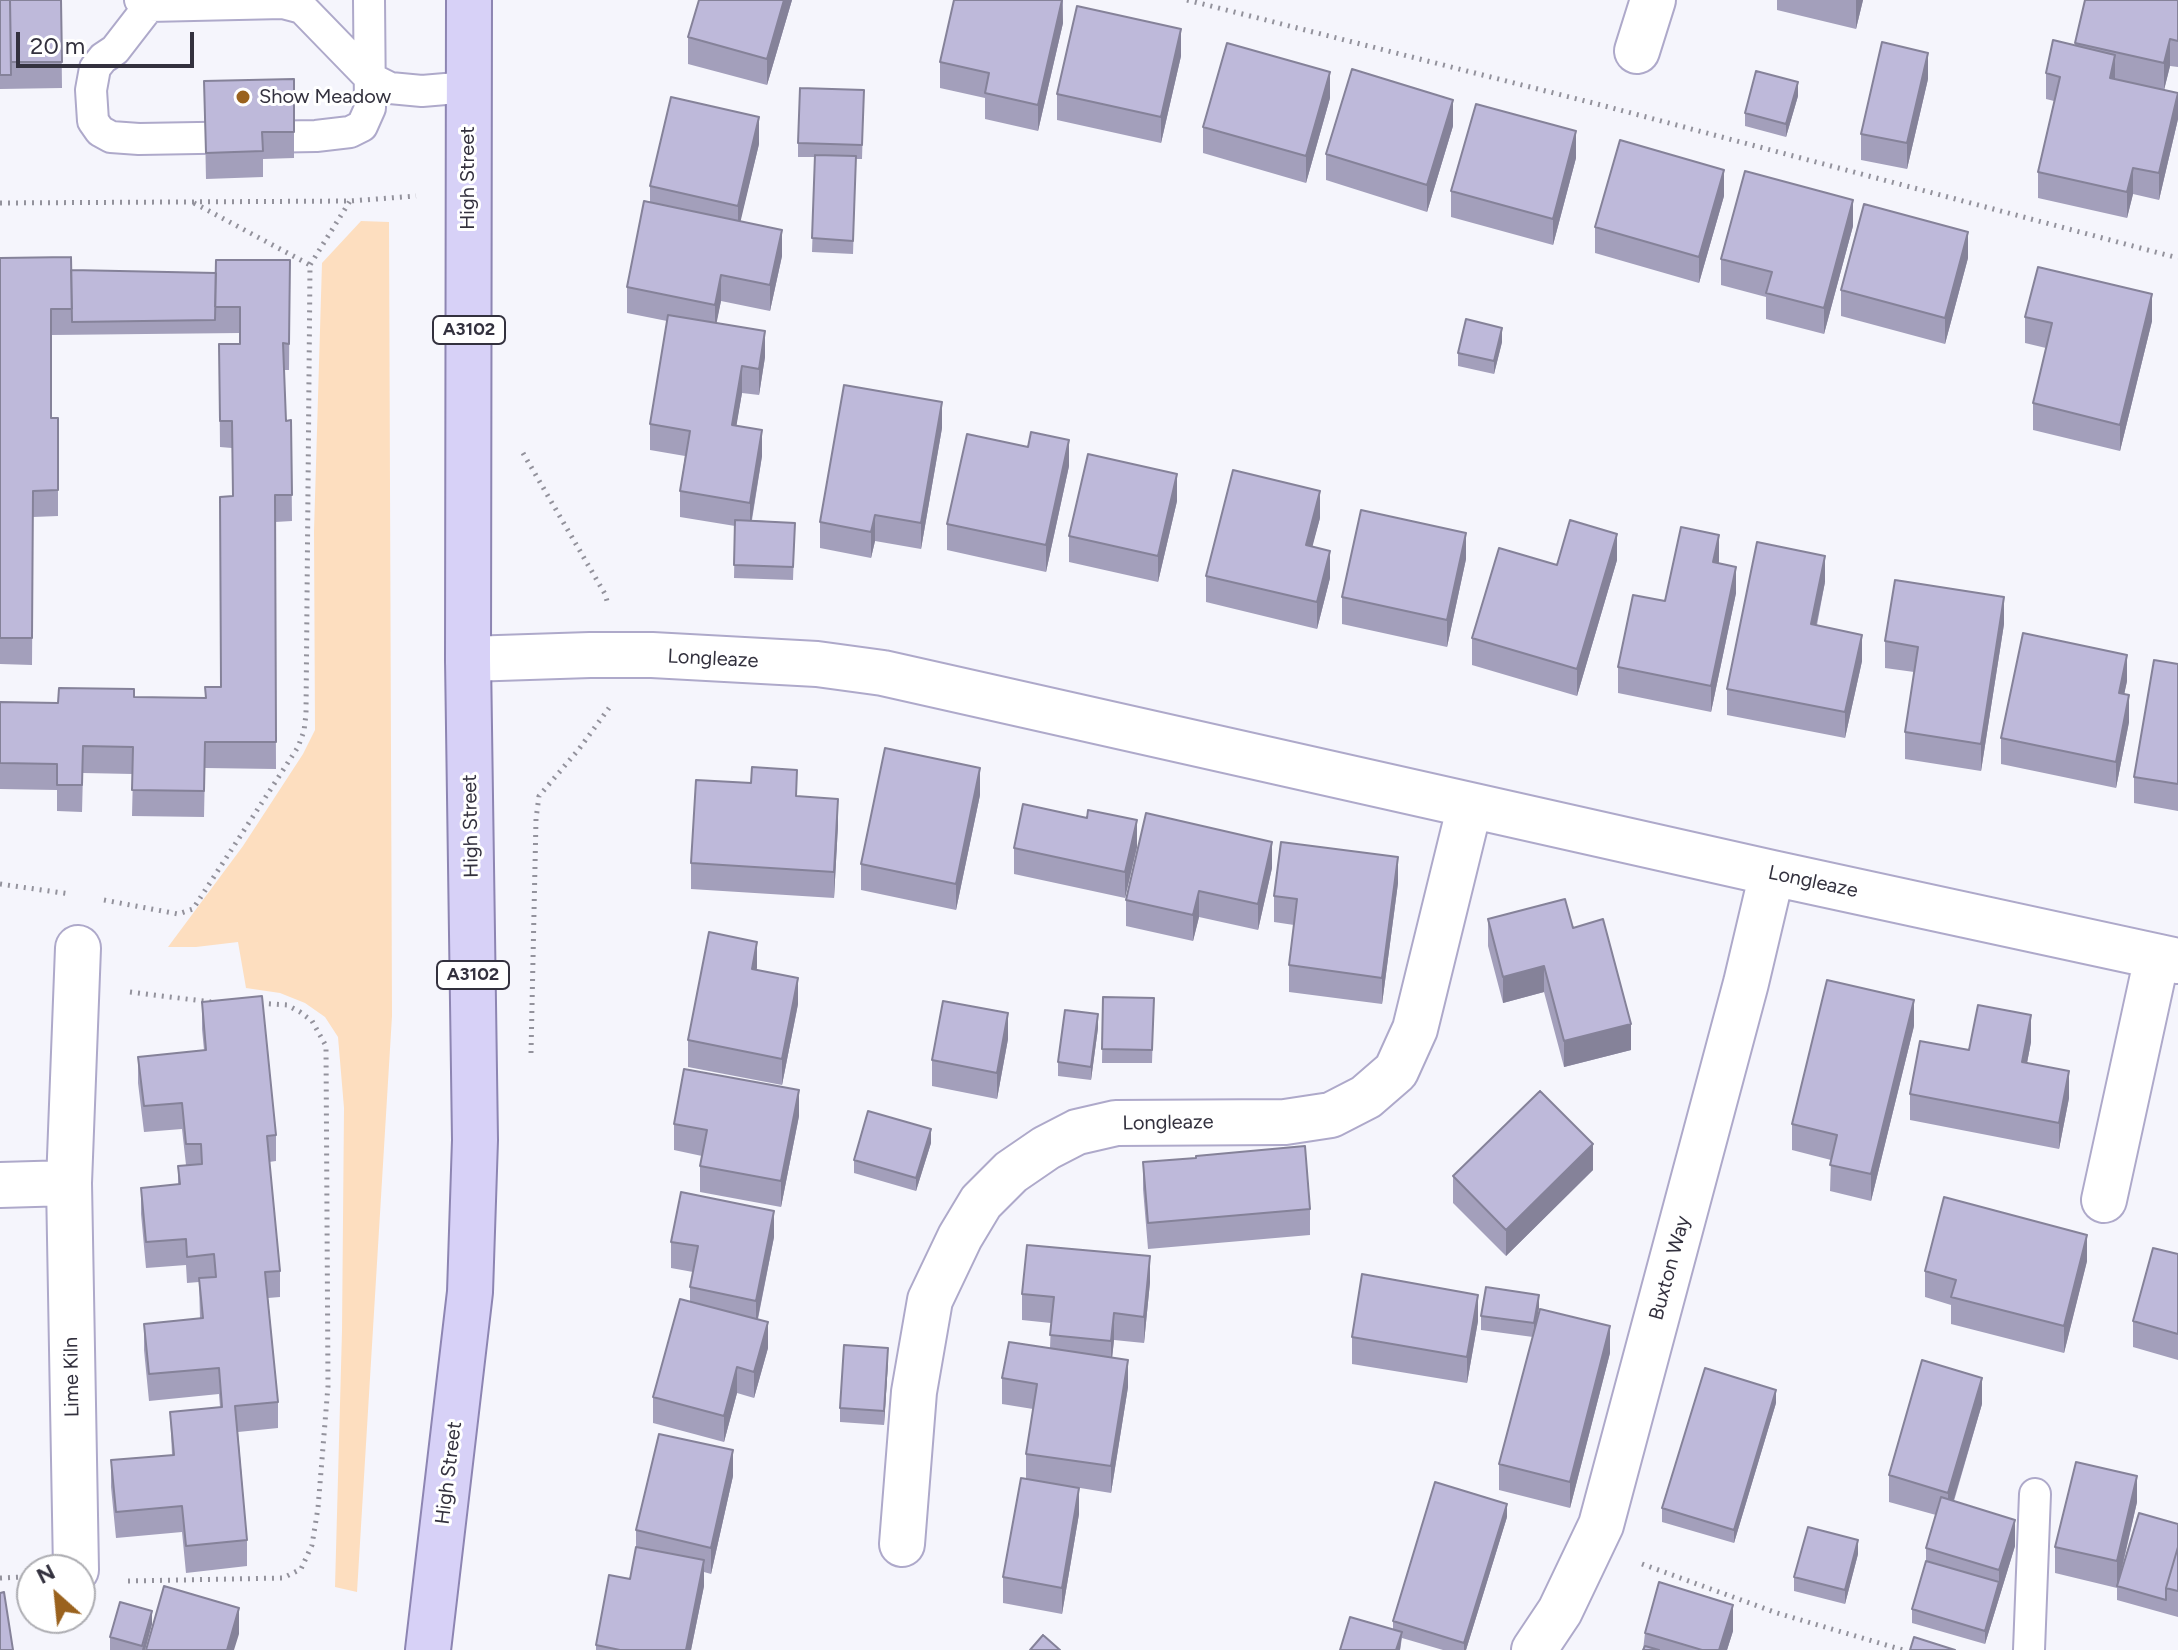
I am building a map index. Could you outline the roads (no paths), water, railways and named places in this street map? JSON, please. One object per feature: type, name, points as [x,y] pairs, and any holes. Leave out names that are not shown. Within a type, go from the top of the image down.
[{"type":"main road","name":"High Street","points":[[428,1650],[470,1292],[475,1140],[468,659],[469,0]]},
{"type":"street","points":[[1637,51],[1653,0]]},
{"type":"street","name":"Longleaze","points":[[468,659],[621,655],[817,664],[883,673],[2167,959],[2104,1200]]},
{"type":"street","name":"Longleaze","points":[[902,1544],[914,1392],[930,1300],[960,1237],[981,1202],[1011,1172],[1077,1132],[1116,1123],[1285,1122],[1331,1115],[1366,1097],[1396,1071],[1415,1029],[1470,805]]},
{"type":"street","name":"Buxton Way","points":[[1534,1650],[1560,1611],[1601,1525],[1746,983],[1772,873]]},
{"type":"street","name":"Lime Kiln","points":[[76,1554],[69,1183],[78,948]]},
{"type":"street","points":[[0,1185],[69,1183]]},
{"type":"lane","points":[[369,0],[370,78],[370,108],[362,126],[350,132],[316,136],[139,139],[111,137],[100,131],[93,121],[91,90],[95,68],[115,50],[145,3],[301,4],[370,78],[390,88],[422,91],[469,87]]},
{"type":"lane","points":[[2029,1650],[2035,1494]]},
{"type":"place","name":"Show Meadow","points":[[243,97]]}]
